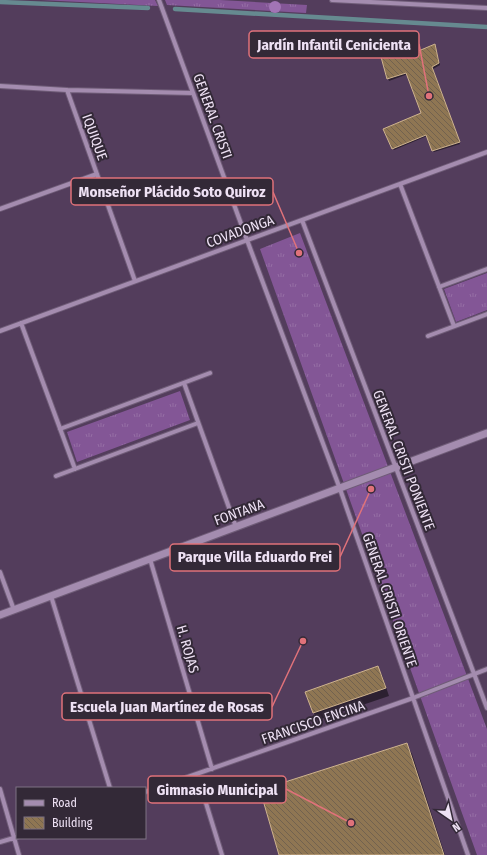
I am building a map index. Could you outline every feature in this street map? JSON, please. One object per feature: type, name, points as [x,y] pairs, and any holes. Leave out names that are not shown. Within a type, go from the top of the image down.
[{"type":"street","name":"GENERAL CRISTI","points":[[159,0],[247,240]]},
{"type":"street","points":[[332,0],[487,8]]},
{"type":"street","points":[[0,86],[67,90],[192,93]]},
{"type":"street","name":"IQUIQUE","points":[[67,90],[135,281]]},
{"type":"street","name":"COVADONGA","points":[[0,331],[487,152]]},
{"type":"street","points":[[0,208],[97,174]]},
{"type":"street","points":[[400,184],[454,326]]},
{"type":"street","name":"GENERAL CRISTI PONIENTE","points":[[302,220],[487,708]]},
{"type":"street","name":"GENERAL CRISTI ORIENTE","points":[[247,240],[340,488],[468,855]]},
{"type":"street","points":[[439,287],[487,269]]},
{"type":"street","points":[[428,336],[487,314]]},
{"type":"street","points":[[21,323],[75,469]]},
{"type":"street","points":[[60,430],[210,373]]},
{"type":"street","points":[[184,383],[236,527]]},
{"type":"street","points":[[56,476],[198,423]]},
{"type":"street","name":"FONTANA","points":[[0,615],[487,433]]},
{"type":"street","name":"H. ROJAS","points":[[150,559],[212,769]]},
{"type":"street","points":[[0,572],[14,610]]},
{"type":"street","points":[[51,596],[110,787]]},
{"type":"street","name":"FRANCISCO ENCINA","points":[[146,792],[413,698],[487,669]]},
{"type":"street","points":[[197,774],[222,855]]},
{"type":"street","points":[[0,789],[16,837],[0,842]]},
{"type":"street","points":[[16,839],[19,855]]},
{"type":"green space","points":[[41,0],[155,0],[158,6]]},
{"type":"green space","points":[[165,0],[220,0],[307,5],[306,13],[167,5]]},
{"type":"green space","points":[[300,233],[487,729],[487,855],[477,855],[260,249]]},
{"type":"green space","points":[[487,273],[487,310],[456,322],[444,289]]},
{"type":"green space","points":[[180,391],[190,420],[77,462],[67,432]]},
{"type":"building","points":[[403,36],[409,55],[435,44],[439,63],[432,67],[460,142],[432,151],[426,135],[392,149],[383,129],[421,113],[406,73],[387,79],[378,46]]},
{"type":"building","points":[[378,666],[386,688],[313,713],[305,692]]},
{"type":"building","points":[[407,743],[444,855],[279,855],[260,790]]},
{"type":"waterway","points":[[0,2],[148,8]]},
{"type":"waterway","points":[[175,9],[487,27]]},
{"type":"place","name":"Jardín Infantil Cenicienta","points":[[429,96]]},
{"type":"place","name":"Monseñor Plácido Soto Quiroz","points":[[299,253]]},
{"type":"place","name":"Parque Villa Eduardo Frei","points":[[371,489]]},
{"type":"place","name":"Escuela Juan Martínez de Rosas","points":[[303,641]]},
{"type":"place","name":"Gimnasio Municipal","points":[[351,823]]}]
